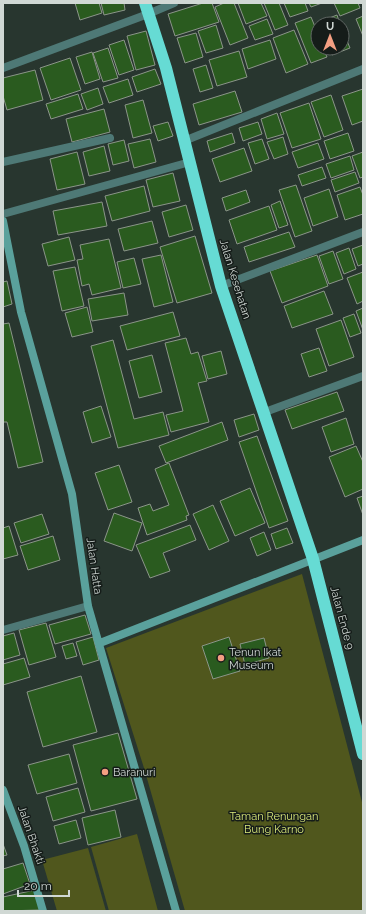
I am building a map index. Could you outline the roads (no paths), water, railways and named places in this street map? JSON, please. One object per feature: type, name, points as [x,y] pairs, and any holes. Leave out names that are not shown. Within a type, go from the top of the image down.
[{"type":"highway","name":"Jalan Kesehatan","points":[[147,9],[166,68],[221,286],[265,412],[313,560]]},
{"type":"highway","name":"Jalan Ende 9","points":[[313,560],[363,754]]},
{"type":"street","points":[[3,68],[147,9],[174,3]]},
{"type":"street","points":[[184,141],[363,69]]},
{"type":"street","points":[[3,162],[110,138]]},
{"type":"street","points":[[3,214],[190,162]]},
{"type":"street","name":"Jalan Hatta","points":[[3,221],[20,312],[72,494],[88,606],[100,643],[176,911]]},
{"type":"street","points":[[221,286],[363,232]]},
{"type":"street","points":[[265,412],[363,376]]},
{"type":"street","points":[[100,643],[363,540]]},
{"type":"street","points":[[3,630],[88,606]]},
{"type":"street","name":"Jalan Bhakti","points":[[3,790],[24,846],[42,911]]},
{"type":"place","name":"Tenun Ikat Museum","points":[[221,658]]},
{"type":"place","name":"Baranuri","points":[[105,772]]},
{"type":"park label","name":"Taman Renungan Bung Karno","points":[[274,822]]}]
